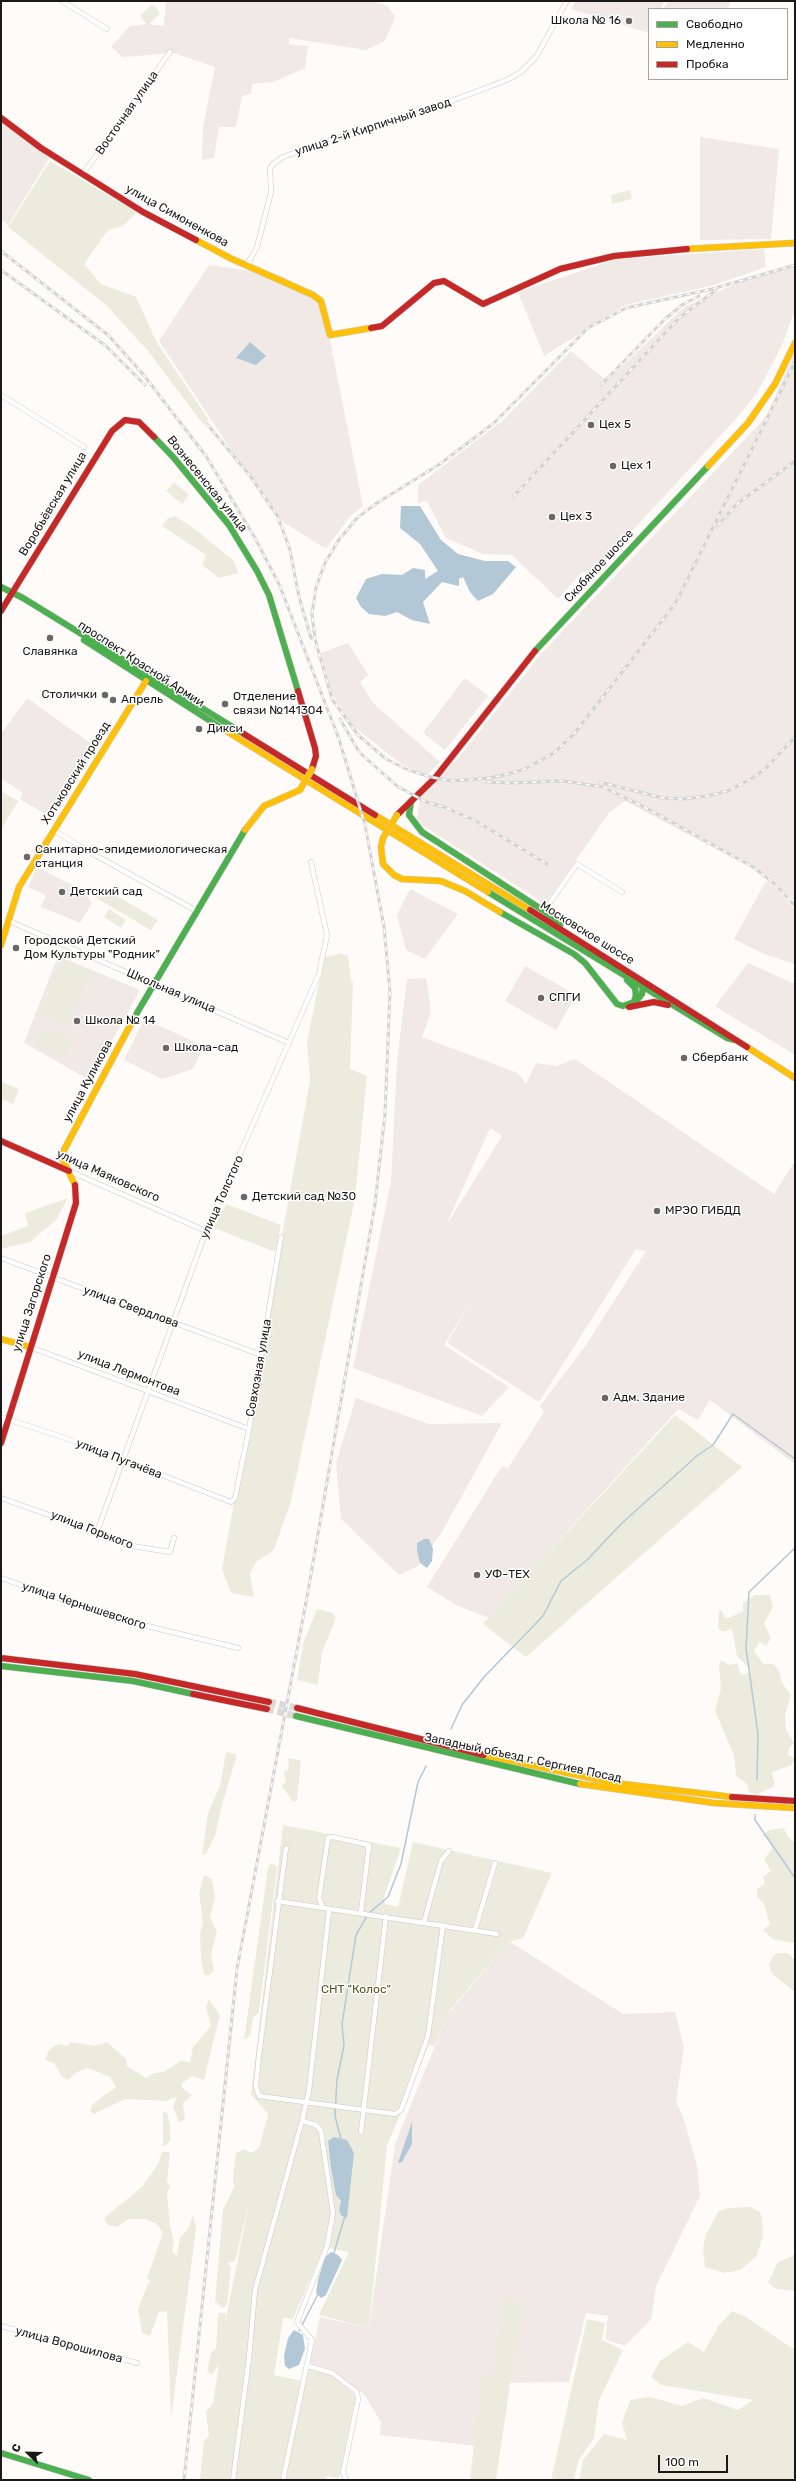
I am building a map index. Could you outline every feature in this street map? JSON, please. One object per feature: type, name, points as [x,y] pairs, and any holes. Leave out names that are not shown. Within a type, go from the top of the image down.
[{"type":"main road","name":"улица Симоненкова","points":[[1,118],[41,148],[143,212],[247,265],[313,295],[321,301],[330,335],[382,326],[434,283],[444,280],[483,304],[560,269],[614,256],[650,251],[795,243]]},
{"type":"main road","name":"Скобяное шоссе","points":[[383,838],[397,815],[450,760],[538,648],[748,423],[775,384],[795,342]]},
{"type":"main road","name":"Воробьёвская улица","points":[[1,611],[94,457],[118,424],[125,420],[133,419]]},
{"type":"main road","name":"Вознесенская улица","points":[[133,419],[139,422],[174,458],[229,524],[257,571],[269,595],[315,748],[316,756],[312,769],[297,791]]},
{"type":"main road","name":"проспект Красной Армии","points":[[1,587],[146,681],[422,852]]},
{"type":"main road","name":"проспект Красной Армии","points":[[12,594],[425,846]]},
{"type":"main road","name":"Хотьковский проезд","points":[[1,945],[19,888],[146,681]]},
{"type":"main road","name":"улица Куликова","points":[[68,1171],[62,1158],[64,1150],[153,983],[194,913],[255,815],[264,806],[297,791]]},
{"type":"main road","points":[[412,800],[409,816],[422,832],[544,911],[589,946]]},
{"type":"main road","name":"Московское шоссе","points":[[383,838],[381,847],[383,864],[394,875],[402,879],[441,881],[465,891],[574,954],[585,963],[617,1004],[623,1006],[634,1002],[637,992],[618,972]]},
{"type":"main road","name":"Московское шоссе","points":[[425,846],[589,946],[680,1009],[727,1038],[736,1041]]},
{"type":"main road","name":"Московское шоссе","points":[[422,852],[618,972],[643,984],[729,1034],[736,1041],[795,1078]]},
{"type":"main road","points":[[623,1006],[632,1005],[639,1001],[643,984]]},
{"type":"main road","points":[[623,1006],[654,1002],[680,1009]]},
{"type":"main road","name":"улица Маяковского","points":[[1,1141],[68,1171]]},
{"type":"main road","name":"улица Загорского","points":[[1,1443],[76,1204],[76,1186],[68,1171]]},
{"type":"main road","name":"улица Лермонтова","points":[[1,1339],[30,1347]]},
{"type":"main road","points":[[1,1658],[135,1674],[269,1702]]},
{"type":"main road","points":[[1,1666],[133,1681],[267,1709]]},
{"type":"main road","name":"Западный объезд г. Сергиев Посад","points":[[297,1708],[503,1760],[606,1781],[714,1796],[795,1801]]},
{"type":"main road","name":"Западный объезд г. Сергиев Посад","points":[[296,1716],[567,1782],[714,1804],[795,1808]]},
{"type":"main road","points":[[1,2453],[89,2480]]},
{"type":"street","points":[[62,1],[106,29]]},
{"type":"street","name":"улица 2-й Кирпичный завод","points":[[247,265],[257,247],[271,192],[270,168],[273,164],[283,157],[324,142],[414,115],[507,80],[521,72],[536,58],[567,1]]},
{"type":"street","name":"Восточная улица","points":[[83,174],[170,52]]},
{"type":"street","points":[[1,395],[84,447]]},
{"type":"street","points":[[54,830],[194,913]]},
{"type":"street","name":"улица Толстого","points":[[98,1532],[206,1231],[319,974],[327,935],[311,862]]},
{"type":"street","points":[[544,911],[577,864],[622,892]]},
{"type":"street","name":"Школьная улица","points":[[10,920],[60,944],[289,1043]]},
{"type":"street","name":"улица Маяковского","points":[[68,1171],[206,1231]]},
{"type":"street","name":"Совхозная улица","points":[[235,1498],[249,1429],[282,1237]]},
{"type":"street","name":"улица Свердлова","points":[[1,1258],[261,1355]]},
{"type":"street","name":"улица Лермонтова","points":[[30,1347],[249,1429]]},
{"type":"street","name":"улица Пугачёва","points":[[1,1416],[77,1442],[231,1502],[235,1498]]},
{"type":"street","name":"улица Горького","points":[[1,1498],[98,1532],[126,1545],[170,1552],[174,1538]]},
{"type":"street","name":"улица Чернышевского","points":[[1,1578],[131,1623],[238,1648]]},
{"type":"street","points":[[323,1907],[319,1899],[320,1891],[328,1838],[333,1837],[369,1845],[361,1912]]},
{"type":"street","points":[[286,1848],[259,2055],[257,2092],[263,2097],[395,2114],[401,2110],[428,2036],[443,1925]]},
{"type":"street","points":[[424,1922],[441,1861],[449,1851]]},
{"type":"street","points":[[475,1930],[495,1863]]},
{"type":"street","points":[[278,1901],[323,1907],[329,1910],[361,1912],[497,1934]]},
{"type":"street","points":[[233,2480],[249,2358],[255,2290],[306,2102],[329,1910]]},
{"type":"street","points":[[361,2132],[386,1916]]},
{"type":"street","points":[[283,2480],[308,2366],[312,2340],[297,2322],[327,2246],[333,2214],[321,2131],[316,2126],[302,2121]]},
{"type":"street","name":"улица Ворошилова","points":[[1,2326],[137,2363]]},
{"type":"street","points":[[308,2366],[332,2373],[357,2392],[358,2400],[343,2472],[346,2480]]},
{"type":"shaded area","points":[[166,1],[372,1],[388,6],[395,17],[385,41],[366,50],[289,38],[289,44],[308,46],[305,68],[273,82],[252,84],[251,94],[242,96],[236,127],[219,127],[214,158],[202,160],[203,127],[215,67],[174,53],[123,57],[111,47],[130,26],[146,24],[164,26]]},
{"type":"shaded area","name":"Школа № 16","points":[[576,1],[664,1],[661,8],[648,8],[648,33],[571,9]]},
{"type":"shaded area","points":[[668,1],[731,1],[728,8],[664,8]]},
{"type":"shaded area","points":[[1,118],[50,157],[8,225],[1,219]]},
{"type":"shaded area","points":[[700,137],[779,149],[771,239],[700,240]]},
{"type":"shaded area","points":[[764,249],[766,267],[714,285],[625,305],[544,356],[518,292],[617,259]]},
{"type":"shaded area","points":[[795,264],[795,310],[782,345],[758,391],[735,420],[592,574],[582,572],[558,599],[512,555],[483,554],[446,538],[427,501],[418,503],[418,485],[502,421],[571,351],[607,381],[684,307],[747,279]]},
{"type":"shaded area","points":[[209,265],[281,275],[322,300],[363,506],[350,516],[326,549],[283,522],[265,501],[159,341]]},
{"type":"shaded area","points":[[795,352],[795,902],[768,875],[765,878],[752,868],[625,801],[609,813],[545,904],[424,826],[417,820],[420,797],[460,756],[542,653],[766,417]]},
{"type":"shaded area","points":[[348,643],[368,675],[360,682],[373,703],[440,762],[426,776],[400,763],[353,726],[331,692],[321,653]]},
{"type":"shaded area","points":[[465,678],[488,696],[445,750],[423,733]]},
{"type":"shaded area","points":[[27,698],[96,747],[53,818],[20,799],[23,793],[1,778],[1,734]]},
{"type":"shaded area","name":"Детский сад","points":[[37,867],[82,890],[92,903],[80,923],[41,907],[46,895],[28,887]]},
{"type":"shaded area","points":[[766,881],[774,886],[795,910],[795,964],[764,954],[734,939]]},
{"type":"shaded area","points":[[410,889],[458,914],[425,959],[406,950],[397,915]]},
{"type":"shaded area","name":"Школа № 14","points":[[58,956],[140,990],[90,1080],[24,1043]]},
{"type":"shaded area","points":[[748,963],[795,984],[795,1055],[715,1006]]},
{"type":"shaded area","name":"СПГИ","points":[[525,966],[576,995],[556,1030],[505,1001]]},
{"type":"shaded area","points":[[426,978],[431,1012],[422,1037],[518,1073],[526,1084],[536,1063],[556,1066],[575,1059],[774,1194],[795,1161],[795,1464],[710,1400],[698,1420],[678,1409],[489,1618],[458,1606],[427,1587],[502,1466],[508,1468],[544,1412],[540,1406],[586,1345],[646,1251],[636,1249],[539,1402],[447,1343],[476,1293],[444,1345],[509,1387],[482,1416],[353,1368],[391,1181],[397,1062],[407,979]],"holes":[[[490,1128],[502,1136],[449,1221],[448,1221]]]},
{"type":"shaded area","name":"Школа-сад","points":[[144,1019],[204,1046],[193,1069],[162,1079],[124,1060]]},
{"type":"shaded area","points":[[356,1398],[429,1424],[502,1423],[442,1532],[418,1566],[399,1575],[341,1519],[336,1463]]},
{"type":"shaded area","points":[[509,1941],[623,2014],[675,2012],[684,2047],[676,2101],[684,2120],[697,2166],[700,2196],[656,2286],[651,2319],[625,2346],[605,2339],[608,2316],[586,2313],[569,2382],[482,2383],[476,2446],[380,2435],[381,2422],[364,2394],[333,2370],[310,2363],[320,2317],[369,2328],[395,2144],[448,2014]]},
{"type":"green space","points":[[152,5],[155,6],[160,14],[149,24],[146,24],[140,15]]},
{"type":"green space","points":[[50,161],[137,212],[123,226],[108,230],[84,264],[101,284],[136,297],[157,343],[209,420],[203,424],[148,351],[106,305],[8,227]]},
{"type":"green space","points":[[630,190],[632,199],[612,204],[611,195]]},
{"type":"green space","points":[[174,482],[189,495],[182,504],[166,491]]},
{"type":"green space","points":[[175,516],[192,527],[234,561],[238,573],[219,578],[202,565],[206,555],[162,526],[167,519]]},
{"type":"green space","points":[[1,791],[18,801],[1,830]]},
{"type":"green space","points":[[101,887],[158,920],[151,930],[96,898]]},
{"type":"green space","points":[[109,909],[126,920],[121,928],[104,917]]},
{"type":"green space","points":[[340,953],[348,956],[351,981],[353,982],[350,1069],[367,1076],[355,1198],[291,1501],[274,1550],[256,1562],[250,1574],[254,1597],[231,1593],[222,1569],[310,1080],[307,1042],[324,958]]},
{"type":"green space","points":[[64,960],[89,971],[66,1025],[41,1014]]},
{"type":"green space","points":[[47,1027],[61,1035],[51,1052],[37,1044]]},
{"type":"green space","points":[[61,1037],[71,1042],[61,1059],[52,1053]]},
{"type":"green space","points":[[1,1082],[19,1089],[13,1104],[1,1099]]},
{"type":"green space","points":[[68,1198],[56,1220],[30,1242],[1,1249],[1,1236],[28,1226],[25,1213]]},
{"type":"green space","points":[[226,1204],[281,1225],[275,1252],[214,1228]]},
{"type":"green space","points":[[675,1415],[742,1467],[526,1657],[483,1624]]},
{"type":"green space","points":[[755,1595],[770,1595],[773,1607],[764,1623],[771,1638],[766,1646],[760,1641],[754,1651],[763,1664],[773,1664],[779,1670],[782,1683],[791,1695],[785,1715],[786,1730],[794,1743],[789,1748],[788,1755],[794,1758],[792,1765],[772,1772],[775,1786],[756,1795],[749,1792],[747,1784],[736,1776],[734,1755],[715,1711],[721,1688],[719,1667],[721,1660],[729,1665],[737,1663],[741,1675],[748,1673],[749,1668],[737,1656],[732,1629],[722,1632],[718,1628],[719,1611],[722,1611],[725,1618],[729,1618],[743,1611],[743,1603]]},
{"type":"green space","points":[[317,1609],[333,1613],[336,1618],[322,1652],[318,1685],[297,1680],[303,1644]]},
{"type":"green space","points":[[226,1752],[236,1754],[236,1758],[222,1805],[215,1836],[206,1854],[202,1855],[208,1813],[220,1786]]},
{"type":"green space","points":[[288,1758],[301,1760],[297,1800],[293,1802],[282,1786],[286,1781],[284,1771],[289,1769]]},
{"type":"green space","name":"СНТ \"Колос\"","points":[[283,1825],[401,1848],[384,1897],[385,1904],[398,1907],[413,1842],[552,1873],[523,1938],[508,1942],[450,2010],[434,2046],[429,2045],[387,2146],[369,2328],[319,2315],[349,2252],[324,2247],[293,2319],[283,2318],[274,2375],[306,2382],[309,2369],[327,2373],[333,2376],[356,2396],[339,2478],[327,2476],[326,2480],[200,2480],[204,2441],[209,2436],[206,2412],[213,2403],[219,2364],[212,2375],[207,2372],[211,2353],[216,2349],[218,2313],[226,2313],[225,2323],[249,2203],[235,2261],[227,2263],[231,2267],[227,2305],[222,2308],[215,2301],[223,2210],[234,2187],[233,2177],[236,2153],[244,2149],[251,2153],[259,2148],[268,2114],[251,2094]]},
{"type":"green space","points":[[784,1828],[788,1837],[795,1842],[795,1942],[791,1943],[773,1939],[763,1930],[770,1924],[764,1904],[757,1896],[757,1889],[765,1884],[763,1877],[771,1871],[764,1859],[772,1849],[771,1842],[762,1835],[770,1830]]},
{"type":"green space","points":[[271,1863],[277,1867],[259,2012],[253,2018],[250,2036],[244,2040],[268,1868]]},
{"type":"green space","points":[[204,1875],[212,1879],[215,1898],[210,1917],[217,1932],[211,1955],[214,1971],[208,1976],[204,1974],[201,1959],[200,1933],[203,1923],[199,1893]]},
{"type":"green space","points":[[778,1953],[788,1953],[795,1960],[795,1992],[772,1974],[769,1965],[773,1956]]},
{"type":"green space","points":[[209,2000],[220,2015],[204,2080],[192,2076],[181,2084],[184,2090],[192,2095],[183,2104],[185,2119],[179,2122],[173,2107],[177,2096],[167,2101],[125,2099],[94,2114],[90,2111],[93,2104],[116,2087],[110,2077],[88,2068],[77,2072],[68,2080],[62,2077],[54,2063],[45,2060],[49,2050],[58,2044],[68,2046],[70,2042],[95,2046],[107,2042],[126,2059],[127,2066],[146,2078],[154,2073],[164,2072],[181,2061],[190,2062],[193,2047],[211,2026],[206,2006]]},
{"type":"green space","points":[[163,2112],[167,2113],[170,2125],[170,2141],[165,2146],[163,2146]]},
{"type":"green space","points":[[162,2152],[170,2152],[167,2181],[170,2187],[167,2193],[170,2227],[174,2240],[172,2252],[177,2256],[180,2238],[188,2229],[193,2215],[196,2229],[171,2418],[167,2311],[159,2312],[150,2336],[142,2333],[138,2309],[148,2284],[151,2282],[147,2278],[163,2233],[157,2224],[145,2219],[129,2219],[117,2227],[108,2225],[104,2218],[142,2187],[158,2164]]},
{"type":"green space","points":[[750,2207],[760,2212],[762,2218],[763,2236],[756,2257],[740,2270],[724,2273],[705,2267],[703,2248],[706,2234],[718,2212],[728,2208]]},
{"type":"green space","points":[[795,2250],[795,2291],[776,2289],[768,2283],[778,2262],[793,2256]]},
{"type":"green space","points":[[508,2299],[522,2303],[496,2480],[470,2480],[482,2377],[494,2371],[498,2356],[504,2302]]},
{"type":"green space","points":[[732,2311],[746,2317],[795,2350],[795,2480],[579,2480],[583,2460],[604,2434],[627,2440],[622,2423],[630,2400],[650,2397],[682,2406],[703,2398],[738,2410],[753,2400],[661,2385],[651,2377],[660,2361],[688,2342],[704,2352],[719,2325]]},
{"type":"green space","points":[[587,2319],[605,2323],[602,2340],[623,2350],[599,2400],[594,2438],[578,2461],[574,2480],[551,2480]]},
{"type":"water","points":[[250,342],[266,356],[256,365],[236,358]]},
{"type":"water","points":[[401,506],[420,506],[441,540],[458,554],[485,561],[508,561],[516,567],[493,594],[478,601],[470,592],[463,577],[459,579],[459,586],[442,582],[423,602],[430,624],[412,620],[397,612],[385,616],[369,614],[361,607],[356,598],[366,579],[382,574],[402,575],[413,568],[425,570],[425,579],[438,571],[420,544],[400,528]]},
{"type":"water","points":[[424,1539],[429,1539],[433,1549],[432,1561],[427,1568],[420,1563],[417,1550],[417,1543]]},
{"type":"water","points":[[412,2122],[412,2144],[402,2162],[398,2163]]},
{"type":"water","points":[[334,2137],[347,2140],[354,2153],[347,2218],[342,2216],[339,2211],[341,2201],[336,2195],[331,2168],[328,2141]]},
{"type":"water","points":[[331,2252],[338,2255],[342,2260],[326,2295],[321,2298],[316,2293],[318,2280],[325,2257]]},
{"type":"water","points":[[294,2330],[303,2335],[305,2349],[299,2365],[289,2369],[285,2366],[284,2356],[288,2338]]},
{"type":"waterway","points":[[451,1729],[462,1705],[484,1677],[543,1616],[561,1581],[587,1560],[622,1523],[698,1455],[713,1445],[733,1414],[795,1459]]},
{"type":"waterway","points":[[757,1780],[758,1734],[746,1648],[749,1592],[795,1548]]},
{"type":"waterway","points":[[369,1913],[388,1897],[401,1864],[418,1782],[426,1766]]},
{"type":"waterway","points":[[755,1815],[755,1820],[795,1878]]},
{"type":"waterway","points":[[341,2139],[335,2116],[337,2080],[344,2045],[342,2024],[356,1935],[367,1916]]},
{"type":"waterway","points":[[334,2253],[345,2216]]},
{"type":"waterway","points":[[299,2331],[318,2294]]},
{"type":"tunnel","points":[[269,1702],[297,1708]]},
{"type":"tunnel","points":[[267,1709],[296,1716]]},
{"type":"railway","points":[[1,251],[108,335],[142,373],[206,456],[255,538],[279,584],[339,739],[365,825],[384,927],[390,992],[385,1114],[375,1204],[309,1586],[237,1969],[184,2480]]},
{"type":"railway","points":[[795,265],[712,289],[626,308],[588,328],[494,423],[440,464],[377,503],[357,518],[338,541],[325,563],[316,587],[312,614],[315,639],[332,699],[358,735],[386,759],[408,770],[451,781],[490,778],[508,774],[525,769],[554,753],[574,734],[675,604],[795,362]]},
{"type":"railway","points":[[1,270],[106,346],[145,385]]},
{"type":"railway","points":[[513,497],[679,318],[716,290]]},
{"type":"railway","points":[[601,385],[665,319],[682,305],[699,296]]},
{"type":"railway","points":[[207,424],[251,477],[278,517],[290,550],[299,597],[311,638]]},
{"type":"railway","points":[[718,525],[737,504],[795,461]]},
{"type":"railway","points":[[340,719],[359,752],[397,786],[426,802],[444,807],[476,821],[547,864]]},
{"type":"railway","points":[[599,782],[663,798],[684,799],[707,796],[728,791],[751,779],[765,769],[795,737]]},
{"type":"railway","points":[[487,782],[510,783],[563,781],[603,787],[650,810],[753,867],[776,885],[795,906]]},
{"type":"traffic: fast","points":[[154,437],[174,458],[229,525],[257,571],[269,595],[298,691]]},
{"type":"traffic: fast","points":[[535,651],[708,466]]},
{"type":"traffic: fast","points":[[1,587],[23,598],[244,734]]},
{"type":"traffic: fast","points":[[84,640],[223,729]]},
{"type":"traffic: fast","points":[[411,801],[409,815],[422,832],[544,911],[560,925]]},
{"type":"traffic: fast","points":[[134,1018],[245,830]]},
{"type":"traffic: fast","points":[[488,892],[727,1038],[735,1040]]},
{"type":"traffic: fast","points":[[500,912],[574,954],[585,963],[617,1004],[623,1006],[634,1002],[636,995],[635,988],[627,980]]},
{"type":"traffic: fast","points":[[634,1004],[642,994],[643,984]]},
{"type":"traffic: fast","points":[[1,1666],[133,1681],[193,1694]]},
{"type":"traffic: fast","points":[[296,1716],[580,1784]]},
{"type":"traffic: fast","points":[[1,2453],[89,2480]]},
{"type":"traffic: slow","points":[[196,240],[230,258],[313,295],[321,301],[330,335],[371,328]]},
{"type":"traffic: slow","points":[[687,249],[795,243]]},
{"type":"traffic: slow","points":[[708,466],[748,423],[775,384],[795,343]]},
{"type":"traffic: slow","points":[[1,945],[19,887],[146,681]]},
{"type":"traffic: slow","points":[[223,729],[488,892]]},
{"type":"traffic: slow","points":[[300,790],[312,769]]},
{"type":"traffic: slow","points":[[245,830],[264,806],[300,790]]},
{"type":"traffic: slow","points":[[375,815],[530,910]]},
{"type":"traffic: slow","points":[[383,838],[397,815]]},
{"type":"traffic: slow","points":[[383,838],[381,847],[383,864],[394,875],[402,879],[441,881],[465,891],[500,912]]},
{"type":"traffic: slow","points":[[75,1185],[62,1158],[64,1150],[134,1018]]},
{"type":"traffic: slow","points":[[747,1047],[795,1078]]},
{"type":"traffic: slow","points":[[1,1339],[30,1347]]},
{"type":"traffic: slow","points":[[484,1755],[614,1783],[732,1797]]},
{"type":"traffic: slow","points":[[580,1784],[714,1803],[795,1808]]},
{"type":"traffic: jam","points":[[1,118],[41,148],[143,212],[196,240]]},
{"type":"traffic: jam","points":[[371,328],[382,326],[434,283],[444,281],[483,304],[560,269],[614,256],[687,249]]},
{"type":"traffic: jam","points":[[1,611],[112,431],[125,420],[139,422],[154,437]]},
{"type":"traffic: jam","points":[[397,815],[435,778],[535,651]]},
{"type":"traffic: jam","points":[[298,691],[315,748],[316,756],[312,769]]},
{"type":"traffic: jam","points":[[244,734],[375,815]]},
{"type":"traffic: jam","points":[[530,910],[747,1047]]},
{"type":"traffic: jam","points":[[629,1007],[654,1002],[668,1005]]},
{"type":"traffic: jam","points":[[1,1141],[69,1171]]},
{"type":"traffic: jam","points":[[1,1443],[76,1203],[75,1185]]},
{"type":"traffic: jam","points":[[1,1658],[135,1674],[269,1702]]},
{"type":"traffic: jam","points":[[193,1694],[267,1709]]},
{"type":"traffic: jam","points":[[297,1708],[484,1755]]},
{"type":"traffic: jam","points":[[732,1797],[795,1801]]},
{"type":"place","name":"Школа № 16","points":[[629,21]]},
{"type":"place","name":"Цех 5","points":[[591,425]]},
{"type":"place","name":"Цех 1","points":[[613,466]]},
{"type":"place","name":"Цех 3","points":[[552,517]]},
{"type":"place","name":"Славянка","points":[[50,638]]},
{"type":"place","name":"Столички","points":[[105,695]]},
{"type":"place","name":"Апрель","points":[[113,700]]},
{"type":"place","name":"Отделение связи №141304","points":[[225,704]]},
{"type":"place","name":"Дикси","points":[[199,729]]},
{"type":"place","name":"Санитарно-эпидемиологическая станция","points":[[27,857]]},
{"type":"place","name":"Детский сад","points":[[62,892]]},
{"type":"place","name":"Городской Детский Дом Культуры \"Родник\"","points":[[16,948]]},
{"type":"place","name":"СПГИ","points":[[541,998]]},
{"type":"place","name":"Школа № 14","points":[[77,1021]]},
{"type":"place","name":"Школа-сад","points":[[166,1048]]},
{"type":"place","name":"Сбербанк","points":[[684,1058]]},
{"type":"place","name":"Детский сад №30","points":[[244,1197]]},
{"type":"place","name":"МРЭО ГИБДД","points":[[657,1211]]},
{"type":"place","name":"Адм. Здание","points":[[605,1398]]},
{"type":"place","name":"УФ-ТЕХ","points":[[477,1575]]}]
